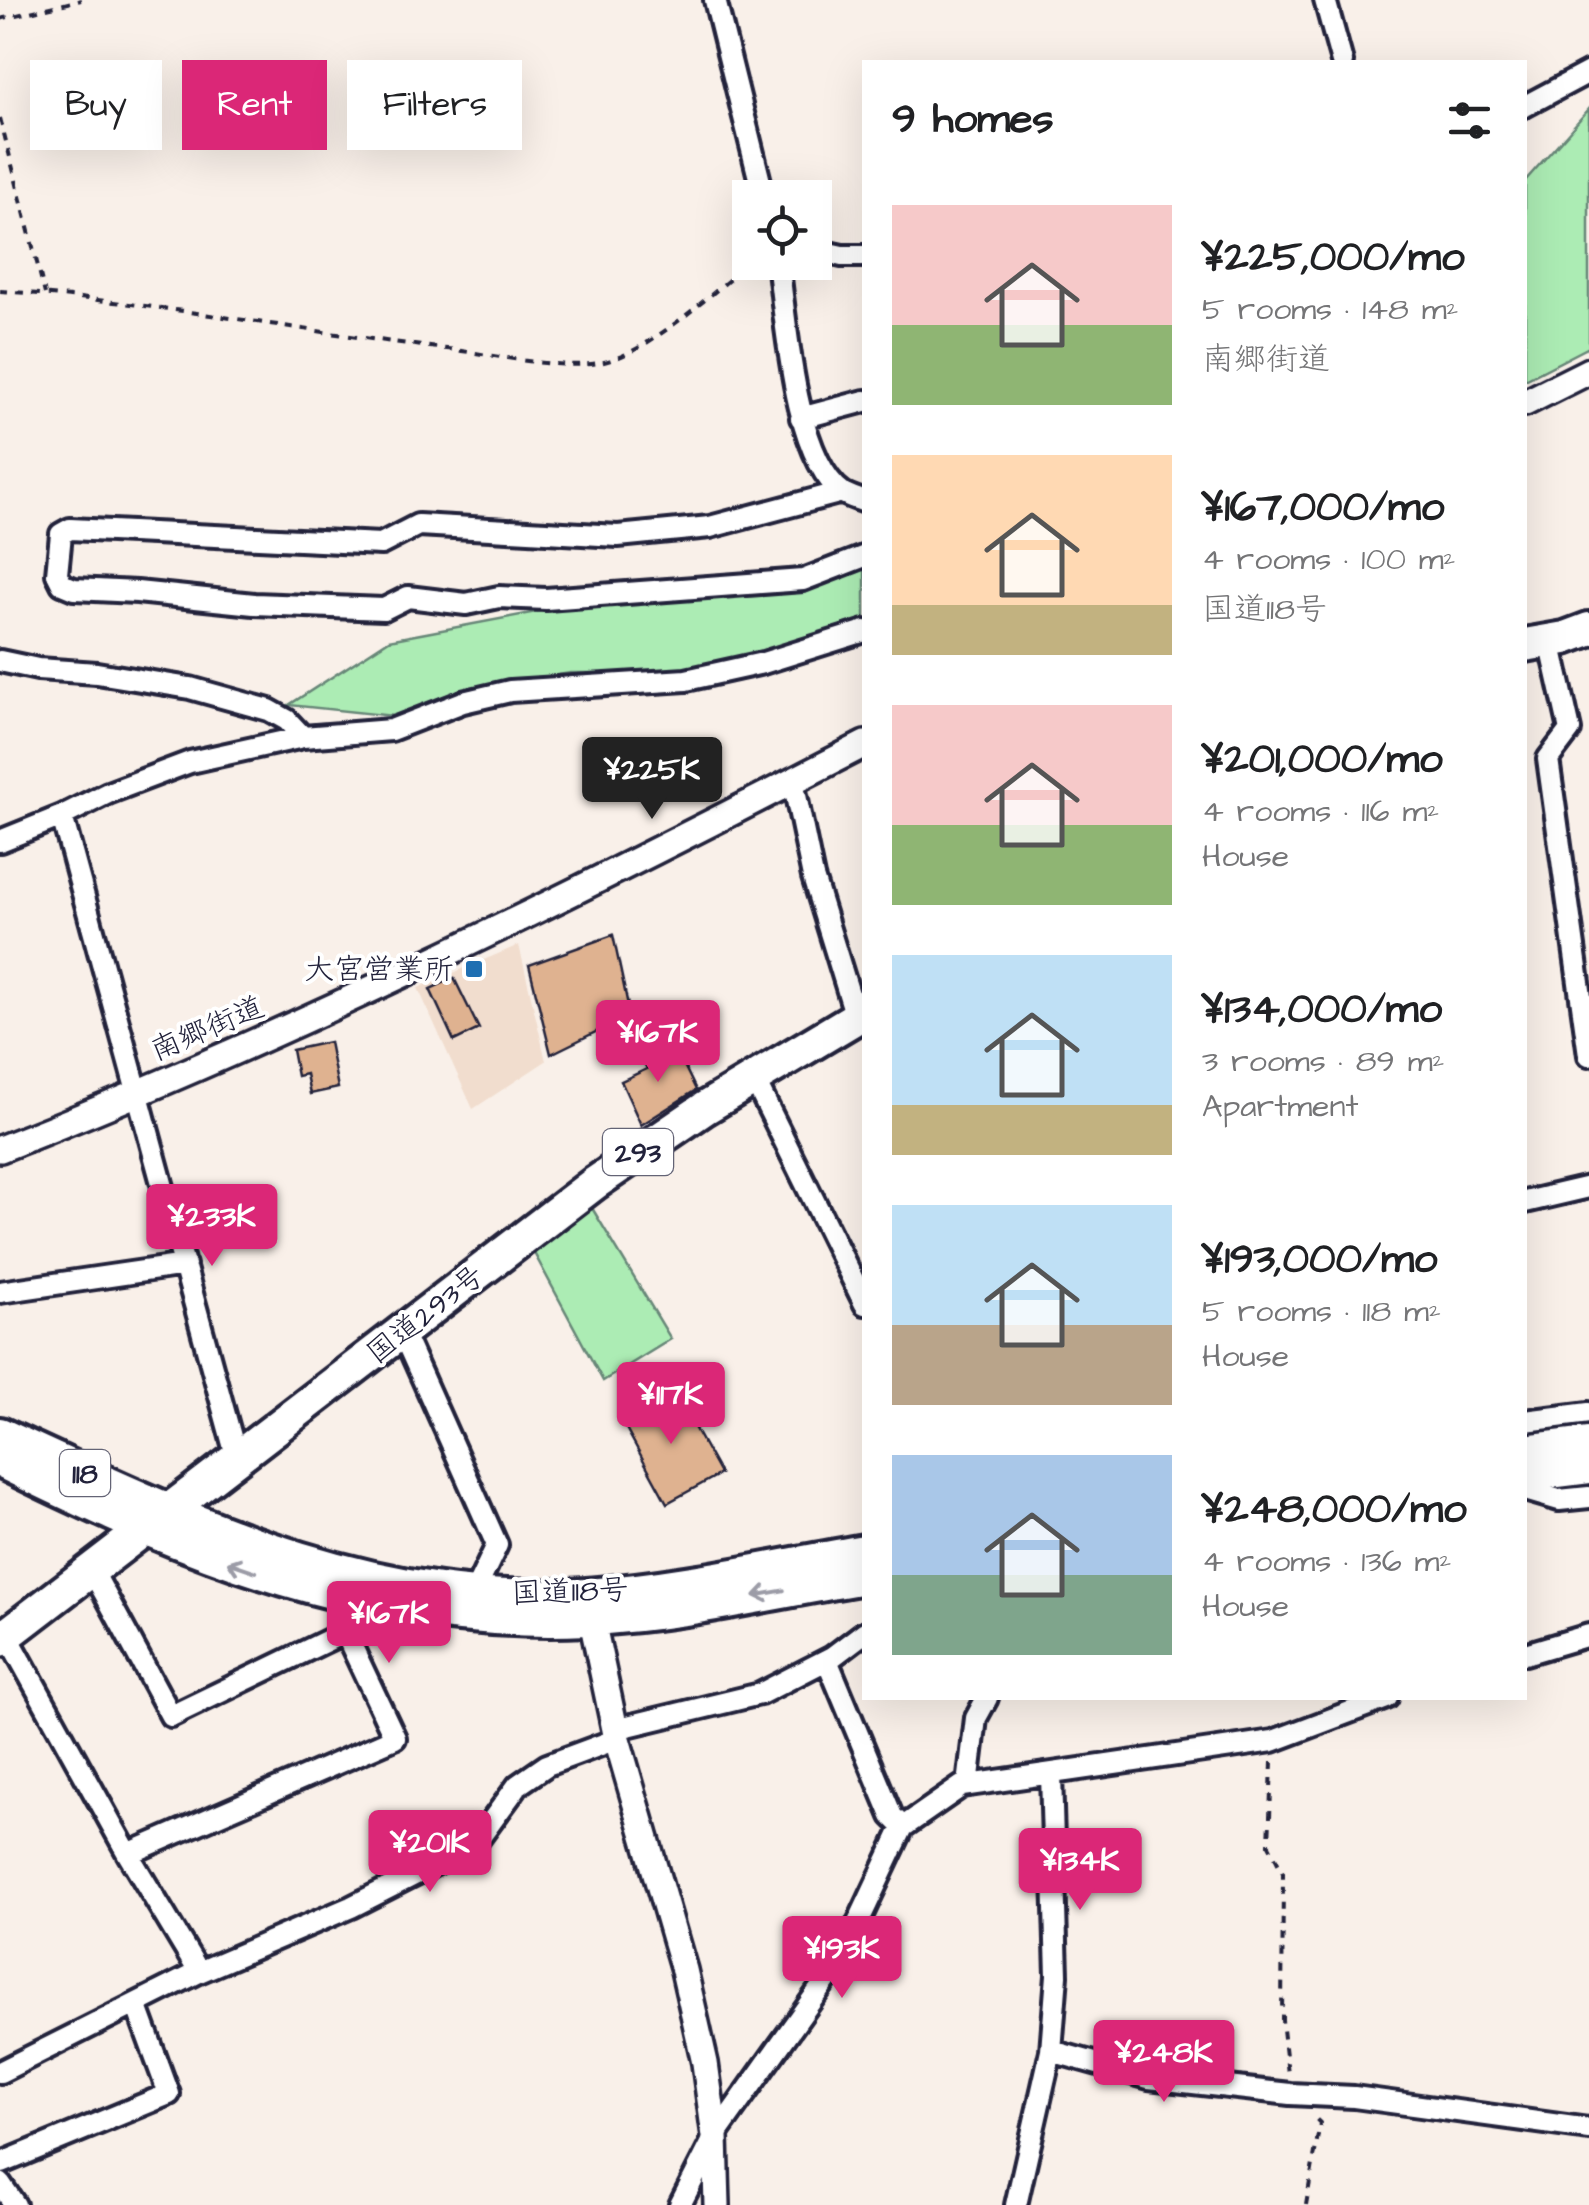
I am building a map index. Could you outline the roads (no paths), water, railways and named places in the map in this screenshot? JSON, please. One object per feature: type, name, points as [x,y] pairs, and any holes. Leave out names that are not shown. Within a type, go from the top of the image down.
[{"type":"highway","points":[[1538,643],[1589,629]]},
{"type":"highway","name":"国道293号","points":[[4,1637],[595,1183],[666,1132],[861,1014]]},
{"type":"highway","name":"国道118号","points":[[0,1434],[226,1562],[339,1596],[470,1616],[862,1577]]},
{"type":"highway","points":[[1527,1450],[1589,1442]]},
{"type":"highway","name":"国道118号","points":[[0,1461],[157,1520],[343,1572],[589,1607],[715,1577],[862,1551]]},
{"type":"highway","points":[[1527,1475],[1589,1467]]},
{"type":"street","points":[[715,0],[760,180]]},
{"type":"street","points":[[1325,0],[1341,60]]},
{"type":"street","points":[[1527,105],[1589,72]]},
{"type":"street","points":[[832,254],[862,256]]},
{"type":"street","points":[[781,280],[801,418],[822,468],[842,492],[862,501]]},
{"type":"street","points":[[1527,402],[1589,371]]},
{"type":"street","points":[[801,418],[862,402]]},
{"type":"street","points":[[842,492],[710,527],[618,536],[418,525],[381,544],[70,529],[61,534],[57,574],[62,584],[74,590],[384,609],[408,597],[466,604],[499,597],[546,599],[803,580],[862,557]]},
{"type":"street","points":[[0,841],[108,792],[190,762],[303,738],[390,730],[464,702],[510,690],[686,680],[782,658],[862,632]]},
{"type":"street","points":[[1538,643],[1570,730],[1548,759],[1589,1055]]},
{"type":"street","points":[[0,660],[38,669],[152,680],[224,696],[269,710],[287,720],[303,738]]},
{"type":"street","name":"南郷街道","points":[[0,1149],[278,1032],[462,947],[862,746]]},
{"type":"street","points":[[793,781],[814,877],[861,1014]]},
{"type":"street","points":[[62,816],[237,1459]]},
{"type":"street","points":[[754,1079],[862,1298]]},
{"type":"street","points":[[1527,1202],[1589,1188]]},
{"type":"street","points":[[0,1292],[185,1265]]},
{"type":"street","points":[[402,1332],[497,1544],[474,1592]]},
{"type":"street","points":[[1527,1420],[1589,1413]]},
{"type":"street","points":[[1527,1491],[1559,1500],[1589,1497]]},
{"type":"street","points":[[92,1570],[171,1716],[345,1632],[395,1738],[128,1854]]},
{"type":"street","points":[[589,1607],[616,1734],[684,1970],[705,2063],[715,2136],[717,2205]]},
{"type":"street","points":[[0,2072],[199,1972],[351,1906],[475,1844],[518,1785],[547,1765],[616,1734],[760,1694],[827,1660],[862,1634]]},
{"type":"street","points":[[1527,1653],[1589,1635]]},
{"type":"street","points":[[4,1637],[199,1972]]},
{"type":"street","points":[[827,1660],[892,1816],[903,1827]]},
{"type":"street","points":[[964,1700],[976,1718]]},
{"type":"street","points":[[968,1785],[976,1718],[986,1700]]},
{"type":"street","points":[[680,2205],[715,2136],[841,1960],[903,1827],[962,1786],[1273,1741],[1382,1700]]},
{"type":"street","points":[[1016,2205],[1051,2050],[1057,1975],[1050,1774]]},
{"type":"street","points":[[15,2205],[1,2167],[169,2094],[136,2004]]},
{"type":"street","points":[[1051,2050],[1150,2078],[1354,2097],[1589,2129]]},
{"type":"place","name":"大宮営業所","points":[[474,969]]}]
